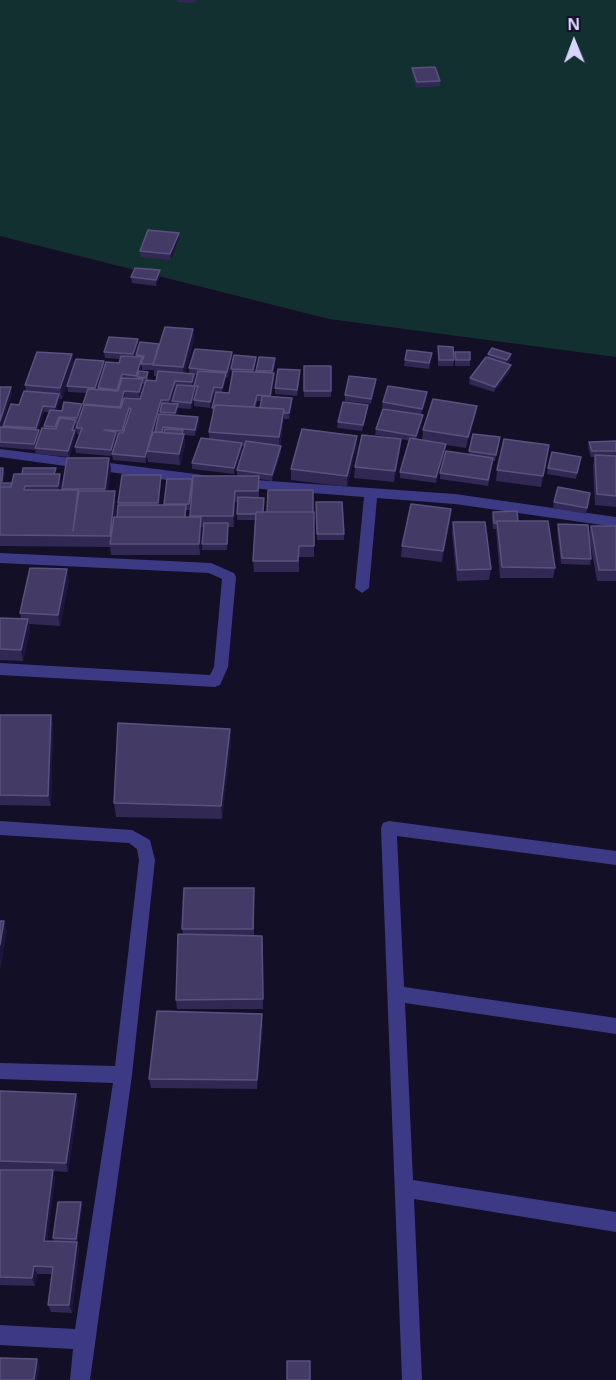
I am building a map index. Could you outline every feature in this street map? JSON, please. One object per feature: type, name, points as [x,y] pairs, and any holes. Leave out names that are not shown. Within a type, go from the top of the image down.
[{"type":"street","points":[[0,453],[200,480],[455,499],[616,522]]},
{"type":"street","points":[[362,588],[371,494]]},
{"type":"street","points":[[0,558],[211,568],[230,577],[221,667],[215,681],[0,669]]},
{"type":"street","points":[[0,828],[132,837],[144,845],[147,860],[123,1075],[80,1380]]},
{"type":"street","points":[[412,1380],[389,828],[616,858]]},
{"type":"street","points":[[396,994],[616,1026]]},
{"type":"street","points":[[0,1071],[123,1075]]},
{"type":"street","points":[[404,1188],[616,1222]]},
{"type":"street","points":[[0,1335],[84,1340]]},
{"type":"green space","points":[[0,0],[616,0],[616,357],[329,319],[0,236]]},
{"type":"building","points":[[435,67],[440,81],[417,82],[412,68]]},
{"type":"building","points":[[148,230],[179,233],[170,254],[140,251]]},
{"type":"building","points":[[135,268],[160,270],[156,280],[131,277]]},
{"type":"building","points":[[165,327],[193,329],[183,367],[153,365]]},
{"type":"building","points":[[109,337],[138,339],[133,354],[104,352]]},
{"type":"building","points":[[140,342],[159,344],[153,364],[141,364],[144,356],[136,355]]},
{"type":"building","points":[[438,346],[453,347],[454,360],[439,360]]},
{"type":"building","points":[[492,348],[511,354],[507,360],[488,354]]},
{"type":"building","points":[[195,349],[232,352],[227,372],[189,368]]},
{"type":"building","points":[[407,350],[432,353],[429,363],[405,360]]},
{"type":"building","points":[[37,352],[72,354],[60,388],[25,385]]},
{"type":"building","points":[[455,352],[470,352],[470,360],[456,360]]},
{"type":"building","points":[[234,355],[256,357],[253,370],[231,369]]},
{"type":"building","points":[[121,356],[142,357],[136,376],[122,374],[117,390],[98,388],[106,362],[119,363]]},
{"type":"building","points":[[259,357],[275,358],[272,371],[256,371]]},
{"type":"building","points":[[486,357],[511,365],[495,387],[470,378]]},
{"type":"building","points":[[76,359],[104,361],[95,388],[67,386]]},
{"type":"building","points":[[304,366],[331,366],[331,391],[304,391]]},
{"type":"building","points":[[278,369],[300,370],[297,390],[275,388]]},
{"type":"building","points":[[139,371],[148,372],[146,378],[137,377]]},
{"type":"building","points":[[158,371],[194,374],[192,382],[175,381],[169,400],[161,400],[145,457],[112,454],[119,433],[123,433],[131,409],[129,408],[122,431],[104,430],[116,432],[111,450],[75,447],[82,428],[76,428],[84,405],[121,408],[124,398],[140,399],[146,380],[156,381]]},
{"type":"building","points":[[198,371],[226,373],[222,388],[214,387],[210,402],[194,400],[198,386],[194,386]]},
{"type":"building","points":[[233,371],[274,373],[270,396],[257,395],[254,407],[215,405],[212,408],[216,392],[229,393]]},
{"type":"building","points":[[349,376],[376,379],[371,399],[345,395]]},
{"type":"building","points":[[122,378],[143,379],[139,392],[124,391],[120,407],[83,404],[88,389],[118,391]]},
{"type":"building","points":[[177,385],[195,386],[191,403],[172,401]]},
{"type":"building","points":[[388,386],[427,392],[422,409],[383,402]]},
{"type":"building","points":[[0,387],[11,387],[0,421]]},
{"type":"building","points":[[24,391],[59,394],[55,407],[43,406],[36,428],[3,426],[11,404],[19,405]]},
{"type":"building","points":[[262,396],[292,398],[289,413],[284,413],[284,409],[260,408]]},
{"type":"building","points":[[433,399],[477,406],[468,437],[423,430]]},
{"type":"building","points":[[64,402],[82,404],[77,418],[59,417],[55,427],[44,426],[50,410],[62,411]]},
{"type":"building","points":[[343,402],[368,405],[363,425],[338,422]]},
{"type":"building","points":[[162,403],[178,404],[175,413],[160,412]]},
{"type":"building","points":[[215,405],[284,409],[279,437],[209,432]]},
{"type":"building","points":[[383,409],[423,415],[416,436],[376,429]]},
{"type":"building","points":[[159,414],[198,417],[195,430],[163,427],[162,432],[155,432]]},
{"type":"building","points":[[60,418],[76,420],[68,451],[35,448],[42,428],[56,429]]},
{"type":"building","points":[[0,427],[39,430],[34,444],[0,442]]},
{"type":"building","points":[[165,429],[183,430],[182,434],[164,433]]},
{"type":"building","points":[[302,429],[357,436],[347,476],[291,469]]},
{"type":"building","points":[[153,432],[184,434],[179,454],[147,451]]},
{"type":"building","points":[[473,434],[500,437],[496,455],[469,451]]},
{"type":"building","points":[[362,435],[401,439],[395,471],[355,467]]},
{"type":"building","points":[[201,438],[242,443],[234,468],[192,463]]},
{"type":"building","points":[[410,438],[446,444],[436,477],[400,472]]},
{"type":"building","points":[[504,439],[549,445],[543,476],[497,470]]},
{"type":"building","points":[[246,441],[281,446],[272,475],[237,470]]},
{"type":"building","points":[[616,441],[616,451],[592,451],[589,442]]},
{"type":"building","points":[[446,451],[493,458],[488,480],[440,473]]},
{"type":"building","points":[[552,452],[581,457],[577,473],[548,468]]},
{"type":"building","points":[[595,455],[616,456],[616,496],[597,494]]},
{"type":"building","points":[[67,458],[109,458],[105,489],[62,489]]},
{"type":"building","points":[[0,468],[3,468],[2,481],[0,481]]},
{"type":"building","points":[[23,468],[56,468],[54,474],[22,474]]},
{"type":"building","points":[[14,474],[60,474],[58,486],[25,486],[24,490],[78,490],[73,531],[79,491],[115,491],[110,536],[0,535],[0,487],[11,487]]},
{"type":"building","points":[[122,475],[161,475],[158,503],[118,503]]},
{"type":"building","points":[[193,476],[259,476],[258,491],[235,491],[233,516],[190,516]]},
{"type":"building","points":[[167,479],[192,479],[189,504],[164,504]]},
{"type":"building","points":[[0,483],[11,483],[11,487],[0,487]]},
{"type":"building","points":[[558,487],[590,493],[587,508],[554,502]]},
{"type":"building","points":[[268,490],[313,490],[313,512],[267,512]]},
{"type":"building","points":[[238,497],[264,498],[263,512],[237,514]]},
{"type":"building","points":[[316,502],[342,502],[344,534],[317,534]]},
{"type":"building","points":[[411,504],[451,509],[443,551],[402,546]]},
{"type":"building","points":[[118,505],[186,505],[185,517],[117,517]]},
{"type":"building","points":[[517,511],[518,521],[494,523],[493,512]]},
{"type":"building","points":[[256,512],[314,512],[314,546],[299,546],[298,561],[253,561]]},
{"type":"building","points":[[114,517],[201,517],[199,544],[110,544]]},
{"type":"building","points":[[497,521],[548,521],[555,568],[502,567]]},
{"type":"building","points":[[453,522],[485,522],[491,569],[458,570]]},
{"type":"building","points":[[204,523],[228,523],[227,544],[202,544]]},
{"type":"building","points":[[558,524],[588,525],[591,559],[562,558]]},
{"type":"building","points":[[591,526],[616,526],[616,570],[599,570]]},
{"type":"building","points":[[30,568],[67,569],[58,615],[20,613]]},
{"type":"building","points":[[0,618],[28,619],[21,650],[0,649]]},
{"type":"building","points":[[0,715],[51,715],[48,796],[0,795]]},
{"type":"building","points":[[118,723],[230,729],[221,806],[114,803]]},
{"type":"building","points":[[184,888],[254,888],[253,929],[182,929]]},
{"type":"building","points":[[0,921],[4,921],[0,945]]},
{"type":"building","points":[[178,934],[262,936],[263,999],[176,1000]]},
{"type":"building","points":[[157,1011],[262,1014],[257,1080],[149,1079]]},
{"type":"building","points":[[0,1091],[76,1094],[66,1163],[0,1161]]},
{"type":"building","points":[[0,1170],[53,1170],[44,1241],[77,1242],[69,1305],[48,1305],[53,1267],[34,1266],[32,1278],[0,1277]]},
{"type":"building","points":[[58,1202],[81,1202],[76,1239],[53,1238]]},
{"type":"building","points":[[0,1358],[37,1359],[34,1380],[0,1380]]},
{"type":"building","points":[[287,1361],[310,1361],[310,1380],[287,1380]]}]
